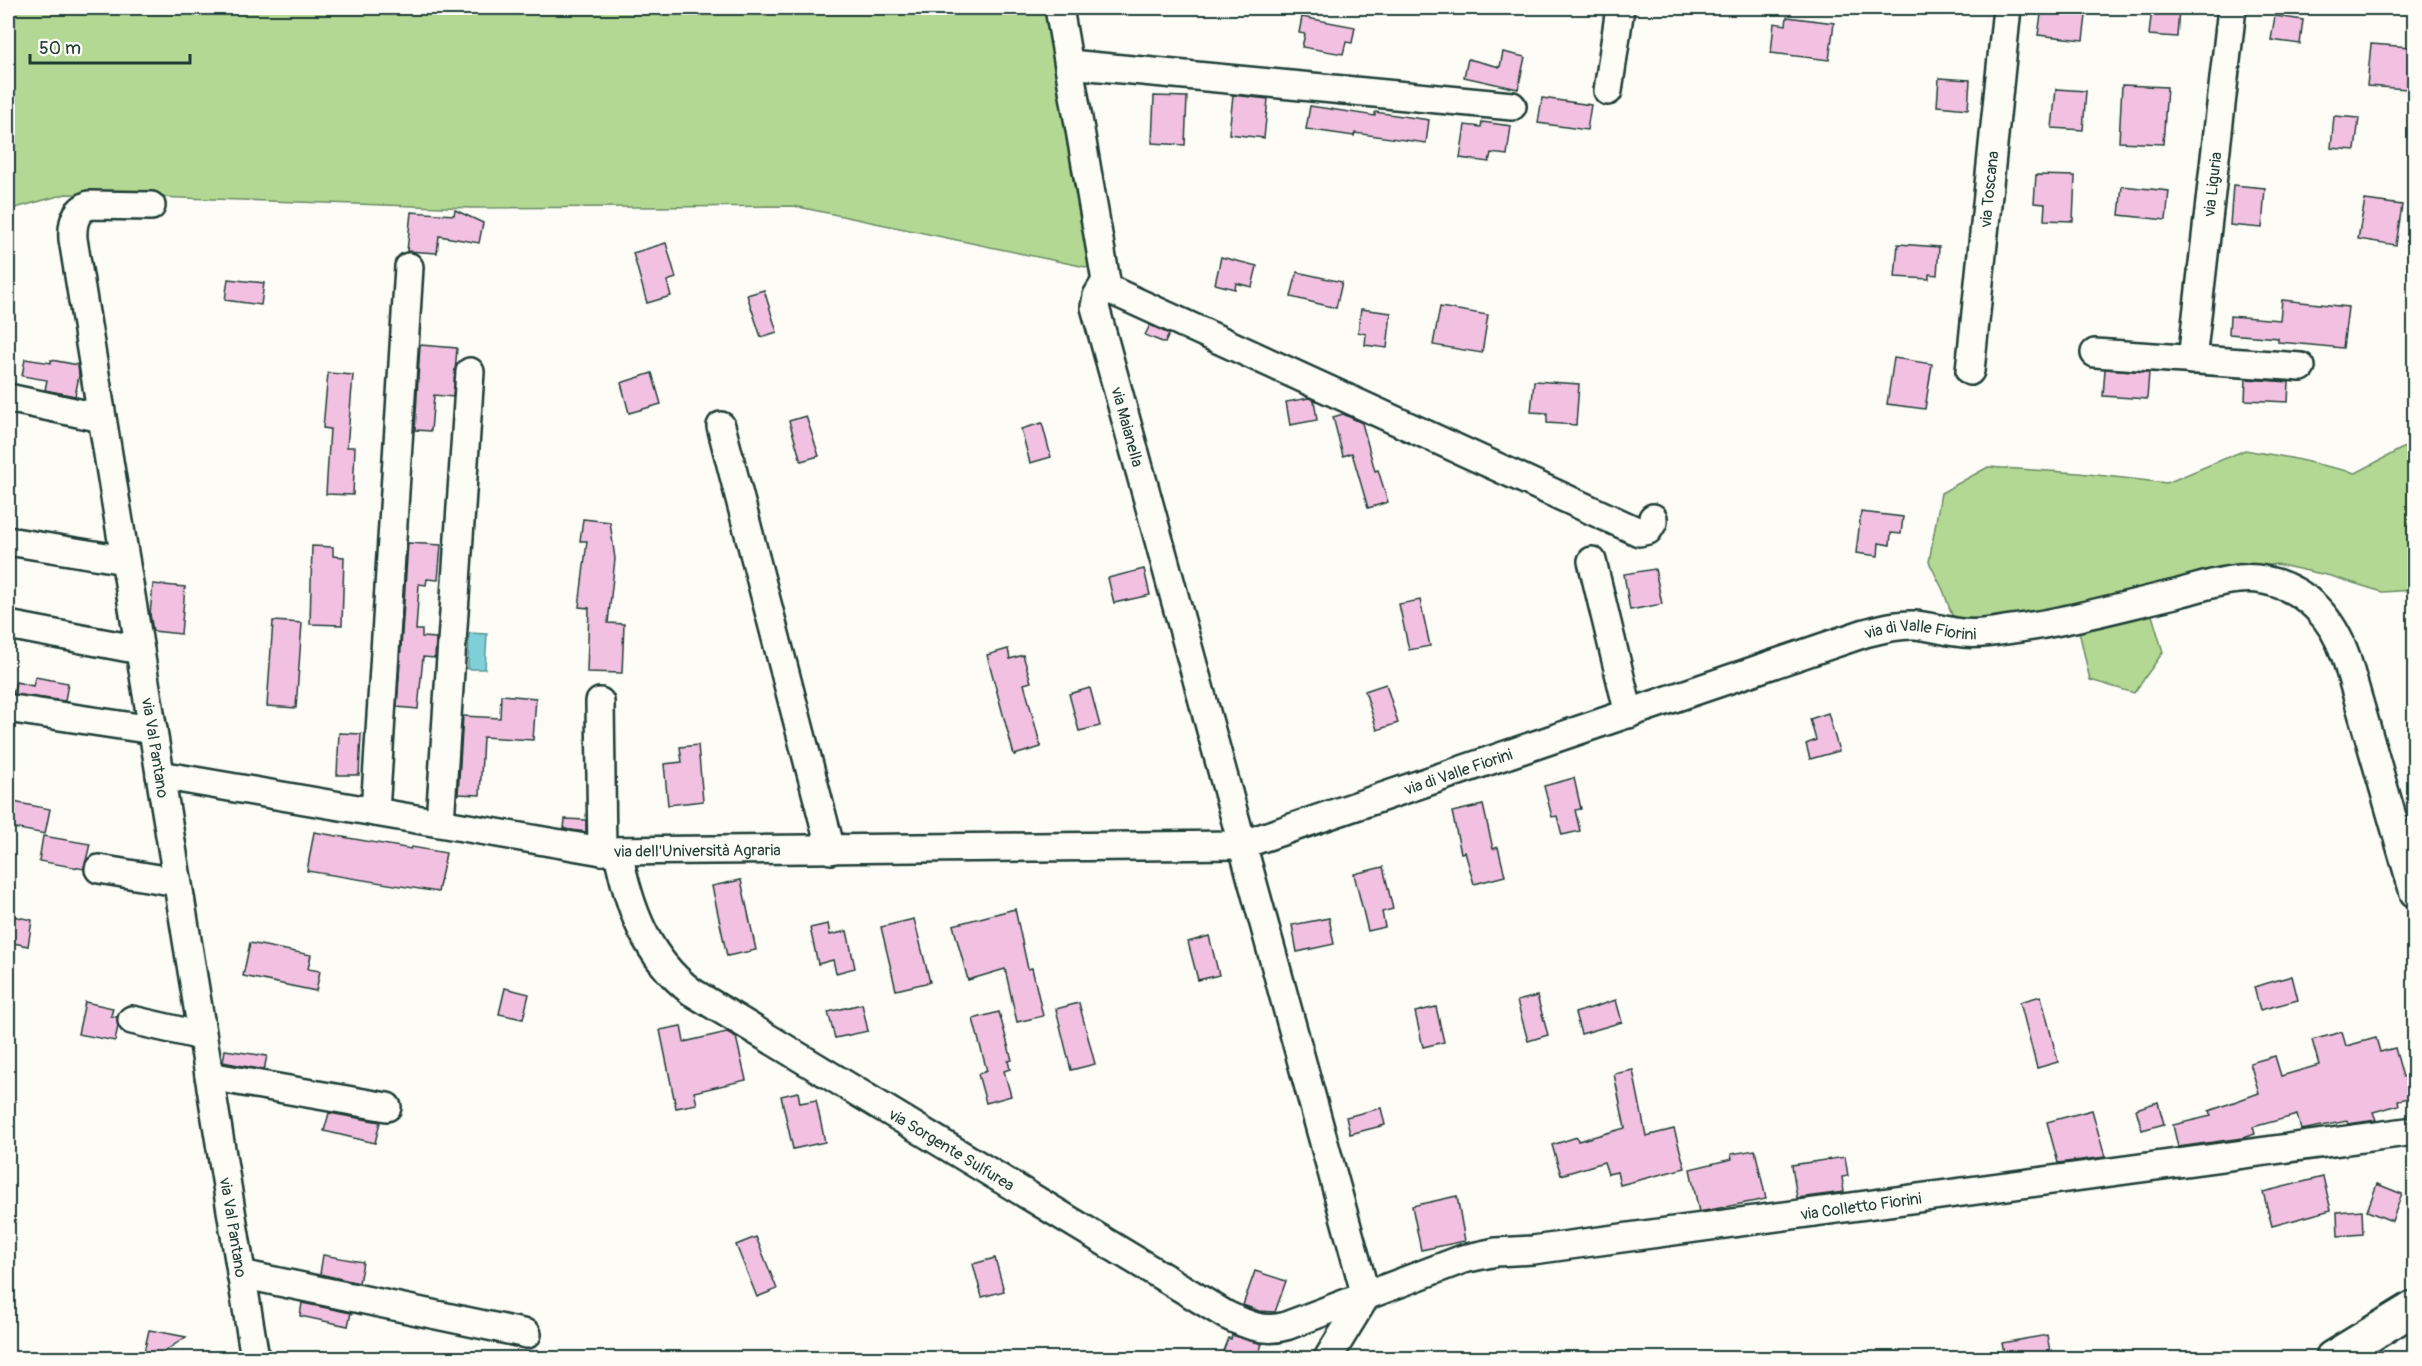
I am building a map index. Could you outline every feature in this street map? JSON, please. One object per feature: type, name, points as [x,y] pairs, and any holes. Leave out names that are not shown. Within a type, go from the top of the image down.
[{"type":"main road","points":[[2332,1359],[2415,1308]]},
{"type":"street","name":"via Maianella","points":[[1059,8],[1106,281],[1097,296],[1095,307],[1366,1296]]},
{"type":"street","points":[[1608,91],[1620,8]]},
{"type":"street","name":"via Toscana","points":[[1970,371],[2007,8]]},
{"type":"street","name":"via Liguria","points":[[2192,360],[2232,8]]},
{"type":"street","points":[[1069,64],[1512,106]]},
{"type":"street","name":"via Val Pantano","points":[[151,206],[94,203],[84,207],[73,224],[73,239],[255,1359]]},
{"type":"street","points":[[375,812],[409,267]]},
{"type":"street","points":[[1104,287],[1639,532],[1648,530],[1653,518]]},
{"type":"street","points":[[2095,353],[2301,367]]},
{"type":"street","points":[[440,822],[470,372]]},
{"type":"street","points":[[8,398],[102,418]]},
{"type":"street","points":[[721,426],[831,850]]},
{"type":"street","points":[[8,541],[125,560]]},
{"type":"street","points":[[1592,561],[1629,714]]},
{"type":"street","name":"via di Valle Fiorini","points":[[1242,845],[1881,629],[1915,625],[1967,634],[2008,630],[2072,618],[2226,582],[2263,579],[2287,587],[2309,600],[2329,621],[2336,633],[2346,657],[2415,893]]},
{"type":"street","points":[[8,625],[140,650]]},
{"type":"street","name":"via Sorgente Sulfurea","points":[[600,702],[610,851],[652,951],[663,966],[684,986],[1226,1315],[1251,1326],[1280,1328],[1366,1296]]},
{"type":"street","points":[[13,709],[153,730]]},
{"type":"street","name":"via dell'Università Agraria","points":[[160,775],[610,851],[1242,845]]},
{"type":"street","points":[[99,869],[177,882]]},
{"type":"street","points":[[132,1020],[202,1036]]},
{"type":"street","points":[[209,1076],[387,1107]]},
{"type":"street","name":"via Colletto Fiorini","points":[[1366,1296],[1463,1259],[1496,1252],[1533,1250],[2415,1131]]},
{"type":"street","points":[[241,1274],[527,1334]]},
{"type":"street","points":[[1328,1359],[1366,1296]]},
{"type":"green space","points":[[17,8],[1049,8],[1100,270],[794,206],[471,208],[66,194],[8,210],[8,14]]},
{"type":"green space","points":[[2414,442],[2414,590],[2382,592],[2331,576],[2276,564],[2219,575],[2146,595],[2163,652],[2134,693],[2090,680],[2073,604],[2025,620],[1953,618],[1943,590],[1929,562],[1941,493],[1988,467],[2079,473],[2167,483],[2245,450],[2356,473]]},
{"type":"water","points":[[469,633],[487,634],[485,669],[468,669]]},
{"type":"building","points":[[2042,8],[2087,8],[2083,40],[2038,35]]},
{"type":"building","points":[[2152,8],[2179,8],[2177,37],[2149,35]]},
{"type":"building","points":[[2275,16],[2303,20],[2300,44],[2271,40]]},
{"type":"building","points":[[1302,17],[1355,27],[1352,43],[1346,42],[1343,54],[1302,47],[1305,34],[1299,33]]},
{"type":"building","points":[[1787,17],[1834,23],[1829,60],[1771,53],[1774,23],[1786,25]]},
{"type":"building","points":[[2371,44],[2410,47],[2407,89],[2367,86]]},
{"type":"building","points":[[1503,52],[1525,57],[1518,89],[1464,77],[1468,59],[1500,67]]},
{"type":"building","points":[[1939,78],[1970,80],[1968,109],[1937,106]]},
{"type":"building","points":[[2122,85],[2167,87],[2163,144],[2119,142]]},
{"type":"building","points":[[2056,89],[2086,91],[2083,130],[2052,128]]},
{"type":"building","points":[[1233,95],[1268,99],[1264,138],[1229,134]]},
{"type":"building","points":[[1154,96],[1187,97],[1185,145],[1152,143]]},
{"type":"building","points":[[1542,98],[1591,105],[1587,130],[1538,123]]},
{"type":"building","points":[[1310,106],[1375,116],[1375,112],[1429,120],[1426,143],[1306,129]]},
{"type":"building","points":[[2334,116],[2359,118],[2355,150],[2331,148]]},
{"type":"building","points":[[1482,122],[1511,126],[1507,155],[1491,153],[1489,162],[1460,158],[1465,125],[1481,127]]},
{"type":"building","points":[[2036,175],[2075,176],[2073,221],[2044,220],[2045,204],[2034,203]]},
{"type":"building","points":[[2233,185],[2265,188],[2262,228],[2230,225]]},
{"type":"building","points":[[2122,186],[2169,191],[2166,220],[2119,215]]},
{"type":"building","points":[[2365,200],[2402,205],[2396,245],[2358,239]]},
{"type":"building","points":[[455,210],[483,223],[479,243],[439,236],[437,253],[407,251],[411,212],[454,215]]},
{"type":"building","points":[[666,243],[676,278],[667,281],[671,296],[647,303],[633,253]]},
{"type":"building","points":[[1898,244],[1939,247],[1937,275],[1929,274],[1929,279],[1895,277]]},
{"type":"building","points":[[1221,257],[1257,266],[1252,287],[1236,283],[1235,289],[1215,284]]},
{"type":"building","points":[[1297,272],[1342,282],[1336,308],[1291,297]]},
{"type":"building","points":[[228,279],[264,283],[261,305],[225,300]]},
{"type":"building","points":[[764,290],[777,332],[761,337],[747,295]]},
{"type":"building","points":[[2282,300],[2348,307],[2343,348],[2278,342],[2278,338],[2229,334],[2230,316],[2280,320]]},
{"type":"building","points":[[1440,307],[1488,315],[1482,353],[1433,345]]},
{"type":"building","points":[[1361,309],[1391,313],[1387,348],[1365,345],[1366,334],[1358,332]]},
{"type":"building","points":[[1150,325],[1169,334],[1165,343],[1145,335]]},
{"type":"building","points":[[420,345],[457,348],[453,397],[434,395],[431,431],[415,430]]},
{"type":"building","points":[[1894,358],[1932,364],[1925,409],[1887,404]]},
{"type":"building","points":[[25,359],[51,363],[51,360],[78,365],[79,376],[75,396],[45,390],[47,380],[22,376]]},
{"type":"building","points":[[2105,369],[2149,372],[2147,399],[2103,396]]},
{"type":"building","points":[[328,373],[353,375],[347,447],[355,447],[353,495],[326,494],[330,429],[323,428]]},
{"type":"building","points":[[652,373],[661,404],[629,413],[621,383]]},
{"type":"building","points":[[2246,379],[2289,382],[2288,402],[2245,400]]},
{"type":"building","points":[[1534,381],[1579,384],[1576,425],[1547,423],[1547,413],[1531,412]]},
{"type":"building","points":[[1309,398],[1314,400],[1317,420],[1290,425],[1286,402]]},
{"type":"building","points":[[1343,414],[1362,423],[1375,471],[1378,470],[1388,502],[1368,508],[1352,453],[1343,456],[1333,417]]},
{"type":"building","points":[[806,416],[819,456],[801,461],[789,421]]},
{"type":"building","points":[[1042,423],[1051,457],[1030,463],[1021,429]]},
{"type":"building","points":[[1861,512],[1903,517],[1901,534],[1891,533],[1890,545],[1879,543],[1878,556],[1856,553]]},
{"type":"building","points":[[583,519],[610,522],[615,559],[608,623],[624,624],[622,673],[587,672],[589,608],[579,607],[587,541],[580,541]]},
{"type":"building","points":[[408,543],[441,545],[438,580],[427,579],[426,585],[419,584],[416,630],[422,630],[422,637],[436,638],[435,658],[423,657],[418,709],[397,707]]},
{"type":"building","points":[[312,546],[333,547],[333,556],[344,557],[342,625],[310,624]]},
{"type":"building","points":[[1144,569],[1150,595],[1114,603],[1108,578]]},
{"type":"building","points":[[1655,569],[1662,604],[1630,610],[1624,574]]},
{"type":"building","points":[[153,584],[185,587],[181,634],[153,631],[150,614]]},
{"type":"building","points":[[1420,600],[1430,646],[1409,650],[1399,604]]},
{"type":"building","points":[[273,621],[302,623],[296,708],[267,706]]},
{"type":"building","points":[[1008,649],[1010,659],[1023,655],[1031,682],[1024,684],[1041,747],[1014,755],[987,655]]},
{"type":"building","points":[[35,677],[68,683],[65,701],[13,694],[16,682],[33,686]]},
{"type":"building","points":[[1386,684],[1398,723],[1377,730],[1365,691]]},
{"type":"building","points":[[1090,688],[1100,726],[1079,731],[1069,694]]},
{"type":"building","points":[[501,695],[536,698],[533,740],[483,737],[480,795],[458,794],[463,716],[500,718]]},
{"type":"building","points":[[1828,713],[1839,751],[1810,759],[1806,744],[1816,740],[1810,719]]},
{"type":"building","points":[[339,733],[361,734],[359,775],[337,775]]},
{"type":"building","points":[[698,745],[703,801],[668,805],[664,764],[682,762],[680,747]]},
{"type":"building","points":[[1574,778],[1581,809],[1575,810],[1580,831],[1562,835],[1557,816],[1552,817],[1544,786]]},
{"type":"building","points":[[8,801],[50,809],[45,834],[8,827]]},
{"type":"building","points":[[1483,805],[1493,849],[1498,847],[1505,876],[1474,884],[1465,852],[1461,853],[1452,812]]},
{"type":"building","points":[[565,819],[586,820],[586,832],[564,829]]},
{"type":"building","points":[[314,832],[446,853],[438,892],[307,871]]},
{"type":"building","points":[[43,836],[90,844],[84,869],[39,861]]},
{"type":"building","points":[[1383,867],[1393,909],[1382,912],[1385,927],[1368,931],[1354,874]]},
{"type":"building","points":[[741,880],[756,950],[727,956],[712,886]]},
{"type":"building","points":[[1015,909],[1028,969],[1032,968],[1043,1016],[1017,1022],[1005,969],[968,980],[953,925]]},
{"type":"building","points":[[8,915],[32,920],[28,946],[8,942]]},
{"type":"building","points":[[1329,918],[1334,944],[1297,952],[1292,925]]},
{"type":"building","points":[[914,919],[930,982],[896,990],[881,927]]},
{"type":"building","points":[[828,924],[830,935],[847,931],[855,968],[836,973],[833,960],[818,964],[810,928]]},
{"type":"building","points":[[1209,936],[1219,975],[1198,980],[1188,942]]},
{"type":"building","points":[[250,943],[311,955],[308,969],[320,971],[316,991],[243,976]]},
{"type":"building","points":[[2292,976],[2298,1000],[2260,1010],[2254,987]]},
{"type":"building","points":[[505,988],[529,994],[523,1019],[499,1014]]},
{"type":"building","points":[[1537,996],[1548,1035],[1528,1041],[1517,1001]]},
{"type":"building","points":[[2041,996],[2058,1062],[2037,1068],[2020,1002]]},
{"type":"building","points":[[1616,1000],[1622,1022],[1581,1034],[1575,1013]]},
{"type":"building","points":[[85,1002],[113,1008],[111,1016],[117,1017],[118,1026],[115,1041],[78,1034]]},
{"type":"building","points":[[1079,1003],[1095,1064],[1071,1070],[1056,1009]]},
{"type":"building","points":[[862,1004],[868,1031],[835,1038],[828,1012]]},
{"type":"building","points":[[1436,1007],[1444,1042],[1423,1047],[1415,1012]]},
{"type":"building","points":[[999,1012],[1012,1060],[1008,1061],[1010,1069],[1004,1071],[1011,1096],[986,1103],[978,1074],[987,1071],[973,1019]]},
{"type":"building","points":[[681,1026],[684,1042],[727,1032],[736,1037],[746,1080],[694,1092],[697,1104],[676,1108],[660,1030]]},
{"type":"building","points":[[2342,1032],[2346,1046],[2376,1038],[2380,1052],[2395,1048],[2403,1077],[2415,1075],[2415,1097],[2398,1100],[2399,1105],[2373,1112],[2376,1120],[2348,1124],[2347,1121],[2301,1130],[2297,1115],[2253,1127],[2255,1134],[2242,1138],[2178,1147],[2173,1125],[2211,1116],[2209,1111],[2259,1093],[2250,1063],[2275,1056],[2281,1076],[2319,1065],[2312,1040]]},
{"type":"building","points":[[225,1050],[267,1056],[264,1070],[223,1062]]},
{"type":"building","points":[[1633,1070],[1646,1136],[1674,1129],[1685,1168],[1620,1185],[1617,1172],[1608,1174],[1604,1162],[1561,1175],[1552,1145],[1577,1137],[1578,1141],[1625,1128],[1614,1074]]},
{"type":"building","points":[[798,1092],[800,1103],[816,1100],[825,1142],[793,1149],[781,1096]]},
{"type":"building","points":[[2158,1102],[2164,1124],[2142,1130],[2136,1109]]},
{"type":"building","points":[[1381,1108],[1385,1125],[1350,1134],[1346,1117]]},
{"type":"building","points":[[2092,1110],[2105,1157],[2058,1163],[2047,1122]]},
{"type":"building","points":[[329,1113],[380,1122],[375,1143],[324,1131]]},
{"type":"building","points":[[1755,1150],[1766,1199],[1699,1212],[1690,1169],[1732,1159],[1731,1154]]},
{"type":"building","points":[[1845,1157],[1848,1176],[1842,1177],[1844,1192],[1797,1198],[1792,1165]]},
{"type":"building","points":[[2323,1177],[2331,1210],[2272,1226],[2263,1192]]},
{"type":"building","points":[[2377,1184],[2402,1194],[2392,1221],[2367,1211]]},
{"type":"building","points":[[1457,1196],[1465,1241],[1421,1250],[1412,1206]]},
{"type":"building","points":[[2362,1210],[2363,1234],[2338,1236],[2337,1212]]},
{"type":"building","points":[[756,1237],[777,1289],[757,1297],[736,1245]]},
{"type":"building","points":[[323,1255],[363,1262],[359,1283],[320,1274]]},
{"type":"building","points":[[995,1258],[1004,1291],[982,1297],[973,1264]]},
{"type":"building","points":[[1255,1271],[1286,1281],[1275,1312],[1259,1311],[1243,1305]]},
{"type":"building","points":[[302,1303],[351,1313],[348,1326],[300,1316]]},
{"type":"building","points":[[149,1330],[186,1337],[159,1355],[144,1352]]},
{"type":"building","points":[[1232,1335],[1262,1344],[1257,1359],[1220,1359],[1228,1338],[1231,1339]]},
{"type":"building","points":[[2047,1335],[2051,1359],[2005,1359],[2002,1343]]}]
